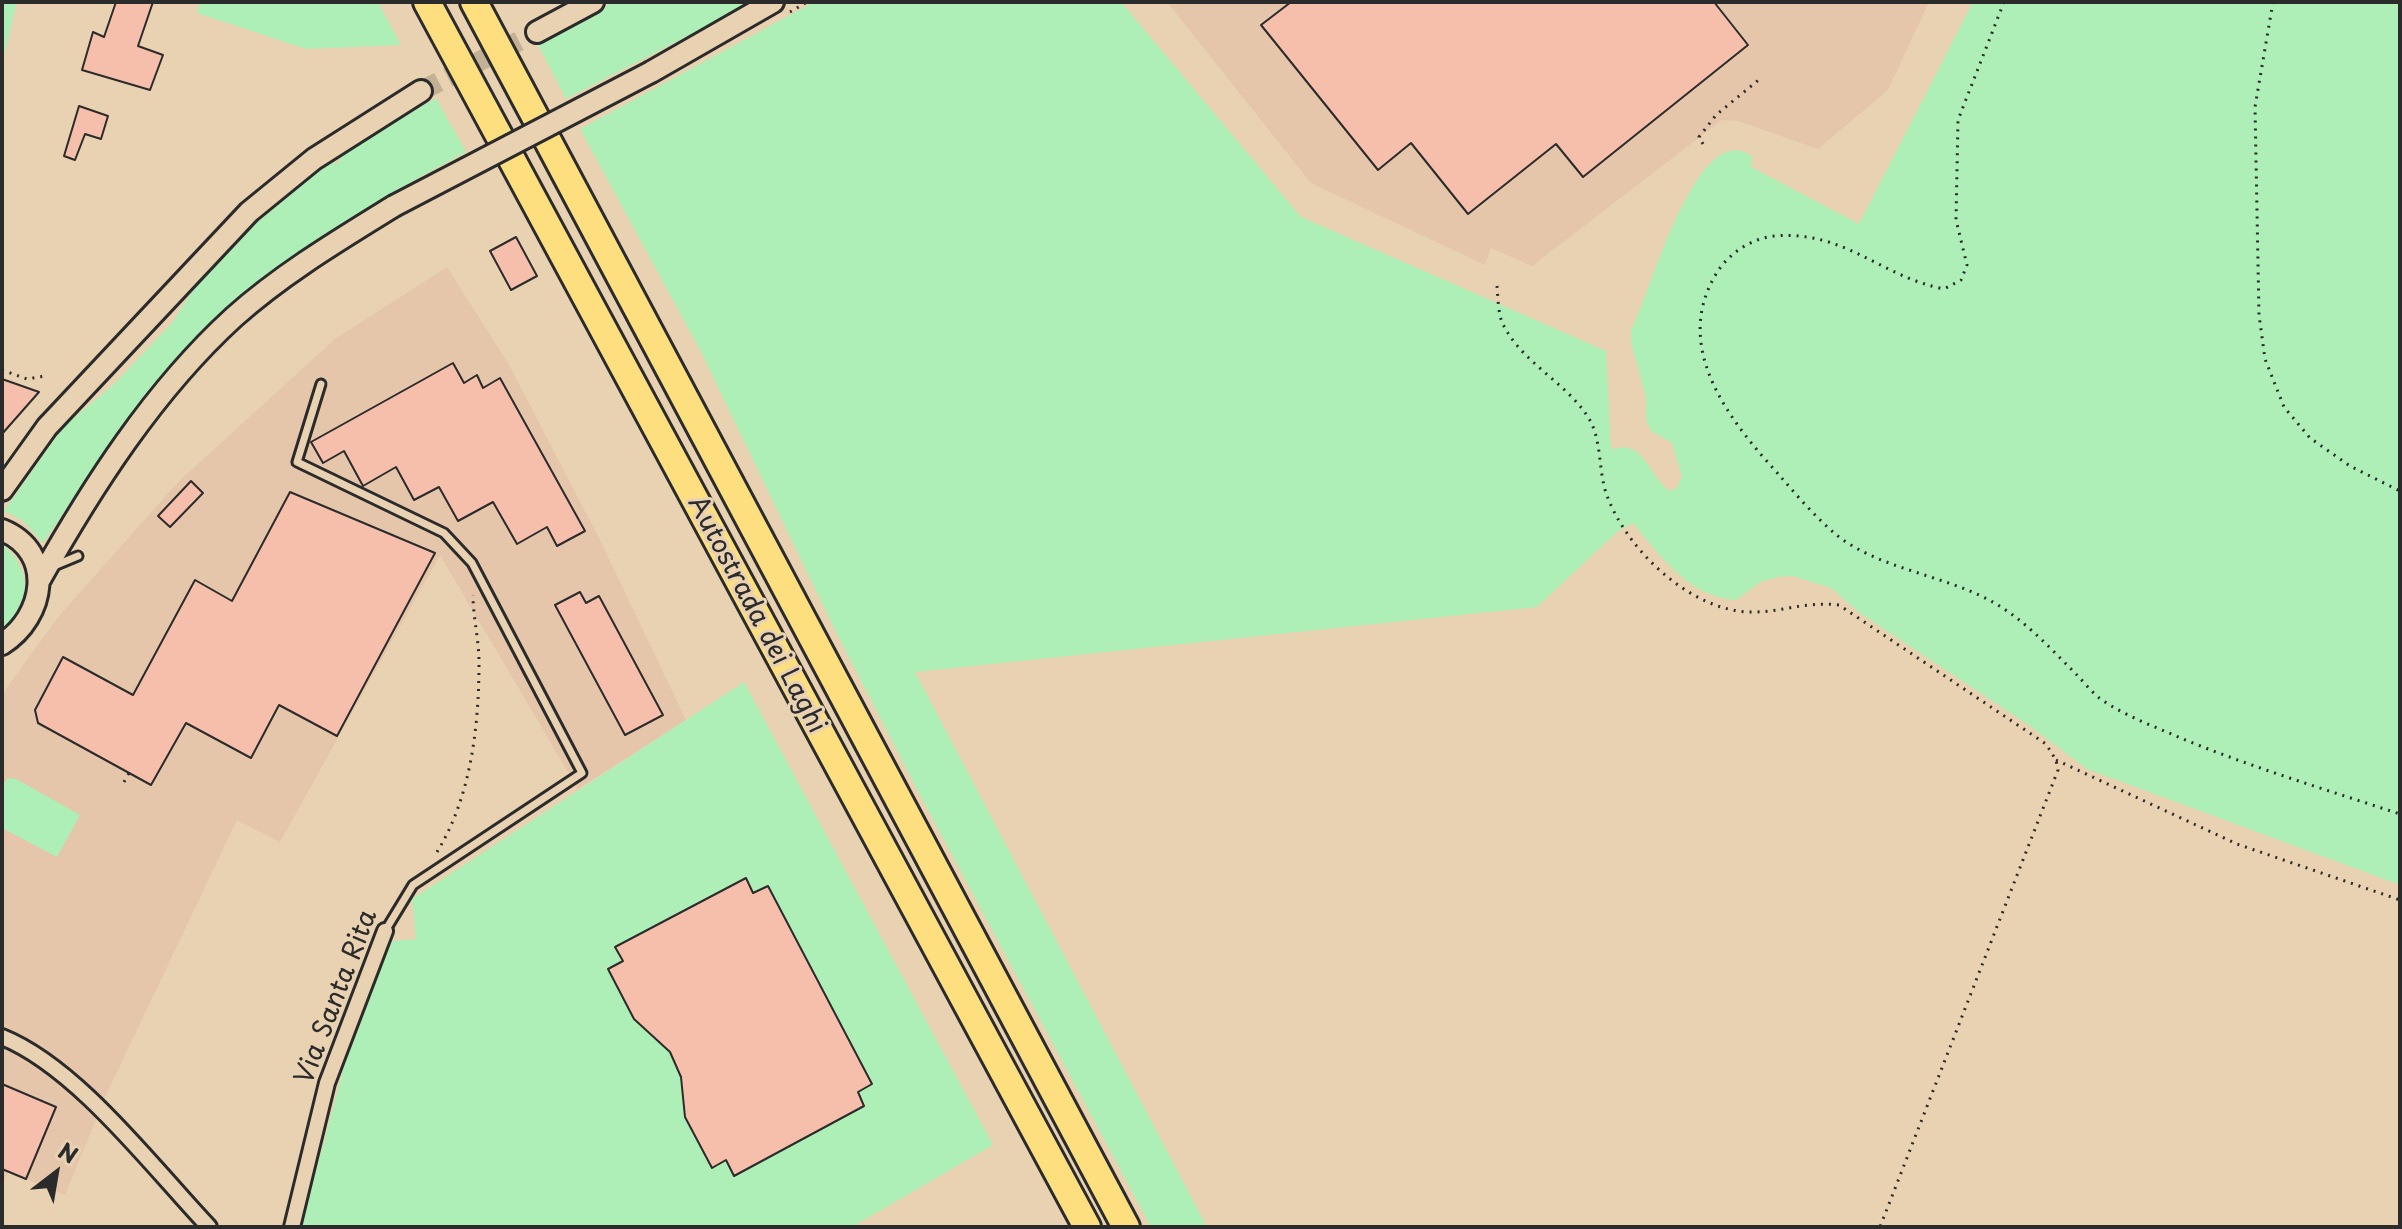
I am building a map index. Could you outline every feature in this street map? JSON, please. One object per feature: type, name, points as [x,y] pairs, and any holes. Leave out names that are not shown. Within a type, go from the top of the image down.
[{"type":"highway","name":"Autostrada dei Laghi","points":[[427,2],[1087,1227]]},
{"type":"highway","name":"Autostrada dei Laghi","points":[[474,2],[1126,1227]]},
{"type":"main road","points":[[537,32],[593,2]]},
{"type":"main road","points":[[2,644],[31,619],[42,576],[73,517],[163,392],[234,317],[322,250],[394,206],[651,72],[773,2]]},
{"type":"main road","points":[[2,490],[47,427],[249,212],[314,159],[421,91]]},
{"type":"main road","points":[[2,530],[23,545],[42,576]]},
{"type":"street","name":"Via Santa Rita","points":[[292,1227],[327,1083],[385,931]]},
{"type":"street","points":[[2,1037],[45,1061],[75,1086],[209,1227]]},
{"type":"lane","points":[[321,384],[297,462],[444,533],[472,563]]},
{"type":"lane","points":[[42,576],[78,556]]},
{"type":"lane","name":"Via Santa Rita","points":[[385,931],[413,885],[582,773],[472,563]]},
{"type":"path","points":[[2004,2],[1958,120],[1956,220],[1967,265],[1961,280],[1944,289],[1918,284],[1816,236],[1770,237],[1746,245],[1726,259],[1705,295],[1701,339],[1704,364],[1713,386],[1731,418],[1760,454],[1839,536],[1866,552],[1961,587],[2011,613],[2100,698],[2138,720],[2250,767],[2400,814]]},
{"type":"path","points":[[2273,2],[2255,107],[2259,315],[2265,359],[2284,407],[2310,438],[2350,466],[2400,491]]},
{"type":"path","points":[[1703,144],[1699,137],[1709,123],[1761,78]]},
{"type":"path","points":[[1497,286],[1502,321],[1527,356],[1588,417],[1599,446],[1606,492],[1623,528],[1652,563],[1713,605],[1749,612],[1811,602],[1839,605],[2046,744],[2056,760],[2058,770],[1880,1227]]},
{"type":"path","points":[[2,370],[27,379],[45,376]]},
{"type":"path","points":[[413,885],[439,849],[460,806],[472,752],[479,660],[472,563]]},
{"type":"path","points":[[2056,760],[2237,844],[2400,900]]},
{"type":"path","points":[[124,782],[129,773]]},
{"type":"shaded area","points":[[1167,2],[1929,2],[1888,90],[1818,149],[1738,121],[1722,120],[1532,266],[1491,248],[1485,265],[1311,183]]},
{"type":"shaded area","points":[[447,267],[508,363],[600,540],[686,720],[578,789],[440,555],[280,842],[237,820],[107,1093],[65,1195],[8,1172],[2,1183],[2,694],[59,616],[178,482],[335,339]]},
{"type":"green space","points":[[2,2],[17,2],[2,64]]},
{"type":"green space","points":[[200,2],[378,2],[401,45],[306,49],[197,13]]},
{"type":"green space","points":[[614,2],[753,2],[566,99],[537,43]]},
{"type":"green space","points":[[814,2],[1121,2],[1301,217],[1606,351],[1611,450],[1622,447],[1638,453],[1670,491],[1677,488],[1682,477],[1672,443],[1651,431],[1646,420],[1646,397],[1631,343],[1631,330],[1677,216],[1694,185],[1712,162],[1731,151],[1752,156],[1751,167],[1859,224],[1973,2],[2400,2],[2400,885],[2087,769],[2030,726],[1860,613],[1831,588],[1793,576],[1760,582],[1736,600],[1704,591],[1677,573],[1633,523],[1618,531],[1537,607],[915,672],[1207,1227],[1151,1227],[920,795],[836,632],[700,350],[580,129]]},
{"type":"green space","points":[[436,98],[466,152],[335,228],[255,286],[218,318],[182,354],[134,411],[43,543],[22,520],[4,511],[63,427],[113,385],[171,324],[203,275],[229,247],[238,246],[238,239],[328,162],[339,163],[340,154]]},
{"type":"green space","points":[[2,544],[19,564],[25,587],[20,610],[2,629]]},
{"type":"green space","points":[[744,682],[993,1145],[852,1227],[301,1227],[351,1041],[391,941],[416,939],[412,899]]},
{"type":"green space","points":[[8,778],[16,779],[80,815],[57,857],[2,828],[2,786]]},
{"type":"building","points":[[116,2],[153,2],[138,46],[163,55],[150,90],[82,70],[93,32],[104,37]]},
{"type":"building","points":[[1291,2],[1714,2],[1748,45],[1583,177],[1556,144],[1468,214],[1411,143],[1378,170],[1261,25]]},
{"type":"building","points":[[79,106],[108,116],[101,139],[85,134],[75,160],[64,156]]},
{"type":"building","points":[[516,237],[537,276],[511,290],[490,251]]},
{"type":"building","points":[[453,363],[464,383],[477,375],[483,388],[500,378],[585,531],[557,546],[547,527],[517,544],[493,502],[458,521],[439,487],[414,500],[396,467],[363,486],[344,451],[323,463],[311,442]]},
{"type":"building","points":[[2,379],[39,392],[2,434]]},
{"type":"building","points":[[191,481],[203,493],[170,527],[158,516]]},
{"type":"building","points":[[290,492],[435,553],[337,736],[279,705],[251,758],[186,723],[151,785],[38,723],[35,710],[63,657],[133,695],[195,580],[232,601]]},
{"type":"building","points":[[580,592],[586,603],[599,596],[663,715],[625,735],[555,605]]},
{"type":"building","points":[[746,878],[753,893],[768,886],[872,1084],[858,1092],[864,1106],[734,1176],[726,1160],[712,1168],[685,1117],[681,1077],[670,1052],[634,1019],[608,969],[623,961],[615,947]]},
{"type":"building","points":[[2,1084],[56,1107],[26,1179],[2,1169]]},
{"type":"tunnel","points":[[421,91],[537,32]]}]
